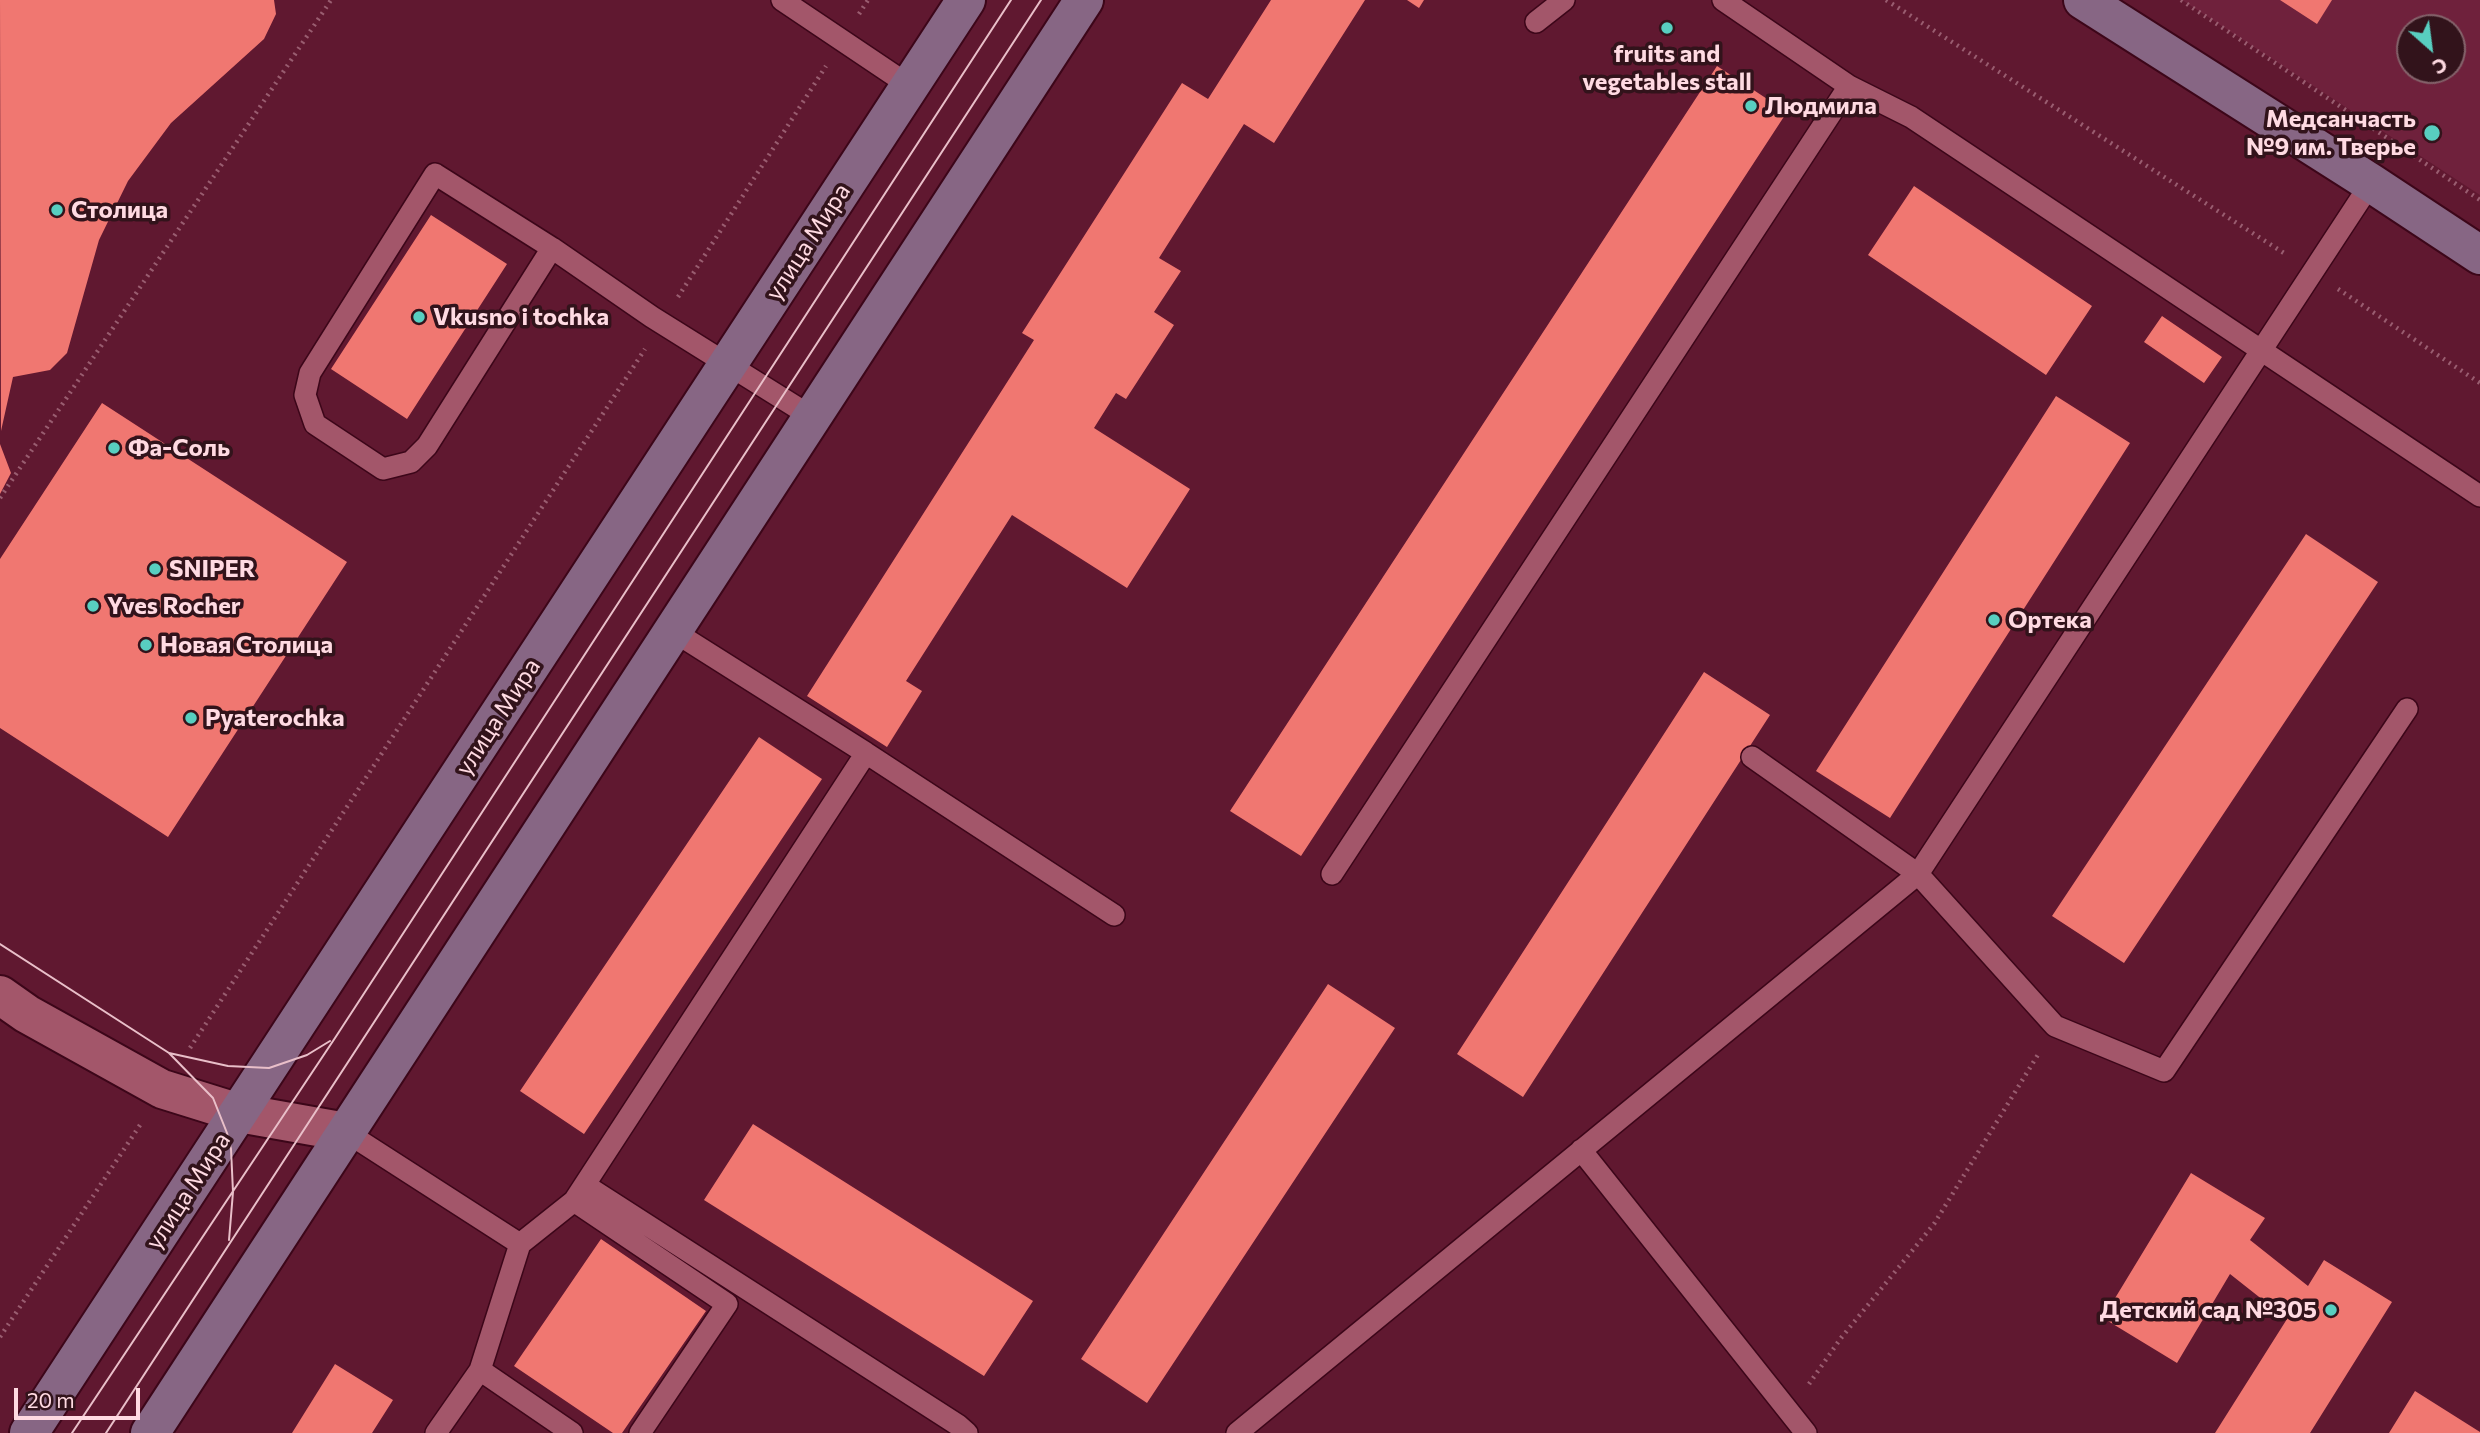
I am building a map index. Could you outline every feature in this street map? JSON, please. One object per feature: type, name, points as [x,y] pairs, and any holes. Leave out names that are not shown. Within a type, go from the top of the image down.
[{"type":"main road","name":"улица Мира","points":[[29,1433],[966,0]]},
{"type":"main road","points":[[150,1433],[1084,0]]},
{"type":"main road","points":[[2083,0],[2480,255]]},
{"type":"street","points":[[0,995],[27,1014],[162,1088],[239,1114],[346,1132]]},
{"type":"lane","points":[[782,0],[910,86]]},
{"type":"lane","points":[[1536,22],[1564,0]]},
{"type":"lane","points":[[1723,0],[1849,86],[1911,117],[2480,496]]},
{"type":"lane","points":[[1332,874],[1849,86]]},
{"type":"lane","points":[[552,248],[427,446],[411,462],[383,468],[315,424],[305,395],[310,373],[435,174],[552,248],[662,323],[812,417]]},
{"type":"lane","points":[[1237,1433],[1918,874],[2371,183]]},
{"type":"lane","points":[[673,631],[1114,915]]},
{"type":"lane","points":[[1752,757],[1918,874],[2055,1026],[2164,1071],[2407,709]]},
{"type":"lane","points":[[436,1433],[480,1370],[520,1244],[580,1193],[866,753]]},
{"type":"lane","points":[[346,1132],[520,1244]]},
{"type":"lane","points":[[1581,1150],[1806,1433]]},
{"type":"lane","points":[[580,1193],[727,1304],[640,1433]]},
{"type":"lane","points":[[580,1193],[967,1433]]},
{"type":"lane","points":[[480,1370],[572,1433]]},
{"type":"path","points":[[0,499],[331,0]]},
{"type":"path","points":[[190,1048],[662,323],[868,0]]},
{"type":"path","points":[[1886,0],[2312,272],[2480,383]]},
{"type":"path","points":[[2181,0],[2480,200]]},
{"type":"path","points":[[1790,1412],[1841,1338],[1934,1224],[2055,1026]]},
{"type":"path","points":[[0,1337],[147,1114]]},
{"type":"shaded area","name":"Медсанчасть №9 им. Тверье","points":[[2182,0],[2480,0],[2480,195]]},
{"type":"building","name":"Столица","points":[[0,0],[274,0],[276,14],[264,39],[171,123],[128,181],[99,240],[67,353],[50,370],[13,377],[1,431]]},
{"type":"building","points":[[1271,0],[1365,0],[1274,143],[1244,124],[1159,258],[1181,271],[1154,312],[1174,325],[1126,399],[1116,393],[1094,428],[1190,489],[1127,588],[1012,515],[906,681],[922,691],[887,747],[807,696],[1034,340],[1022,333],[1182,83],[1208,99]]},
{"type":"building","points":[[1407,0],[1424,0],[1419,8]]},
{"type":"building","points":[[2280,0],[2332,0],[2317,24]]},
{"type":"building","points":[[1717,66],[1787,112],[1301,856],[1230,811]]},
{"type":"building","points":[[1914,186],[2092,306],[2046,375],[1868,255]]},
{"type":"building","name":"Vkusno i tochka","points":[[431,215],[507,264],[407,419],[331,369]]},
{"type":"building","points":[[2162,316],[2222,357],[2204,383],[2144,342]]},
{"type":"building","points":[[2056,396],[2130,443],[1890,818],[1816,771]]},
{"type":"building","name":"Новая Столица","points":[[102,403],[347,562],[168,837],[0,728],[0,559]]},
{"type":"building","points":[[0,444],[11,473],[0,494]]},
{"type":"building","points":[[2306,534],[2378,582],[2124,963],[2052,916]]},
{"type":"building","points":[[1704,672],[1770,715],[1523,1097],[1457,1054]]},
{"type":"building","points":[[759,737],[822,779],[584,1134],[520,1091]]},
{"type":"building","points":[[1328,984],[1395,1028],[1147,1403],[1081,1359]]},
{"type":"building","points":[[753,1124],[1033,1301],[984,1376],[704,1200]]},
{"type":"building","name":"Детский сад №305","points":[[2191,1173],[2265,1218],[2250,1240],[2308,1286],[2324,1260],[2392,1302],[2310,1433],[2215,1433],[2287,1319],[2230,1274],[2177,1363],[2103,1318]]},
{"type":"building","points":[[601,1239],[706,1311],[622,1433],[613,1433],[514,1366]]},
{"type":"building","points":[[335,1364],[393,1400],[372,1433],[292,1433]]},
{"type":"building","points":[[2415,1391],[2480,1432],[2480,1433],[2389,1433]]},
{"type":"tram line","points":[[72,1433],[335,1038],[1011,0]]},
{"type":"tram line","points":[[106,1433],[1041,0]]},
{"type":"tram line","points":[[0,944],[169,1053],[213,1098],[231,1149],[233,1192],[229,1240]]},
{"type":"tram line","points":[[169,1053],[228,1066],[269,1068],[307,1055],[330,1041]]},
{"type":"place","name":"fruits and vegetables stall","points":[[1667,28]]},
{"type":"place","name":"Людмила","points":[[1751,106]]},
{"type":"place","name":"Медсанчасть №9 им. Тверье","points":[[2432,133]]},
{"type":"place","name":"Столица","points":[[57,210]]},
{"type":"place","name":"Vkusno i tochka","points":[[419,317]]},
{"type":"place","name":"Фа-Соль","points":[[114,448]]},
{"type":"place","name":"SNIPER","points":[[155,569]]},
{"type":"place","name":"Yves Rocher","points":[[93,606]]},
{"type":"place","name":"Ортека","points":[[1994,620]]},
{"type":"place","name":"Новая Столица","points":[[146,645]]},
{"type":"place","name":"Pyaterochka","points":[[191,718]]},
{"type":"place","name":"Детский сад №305","points":[[2331,1310]]}]
